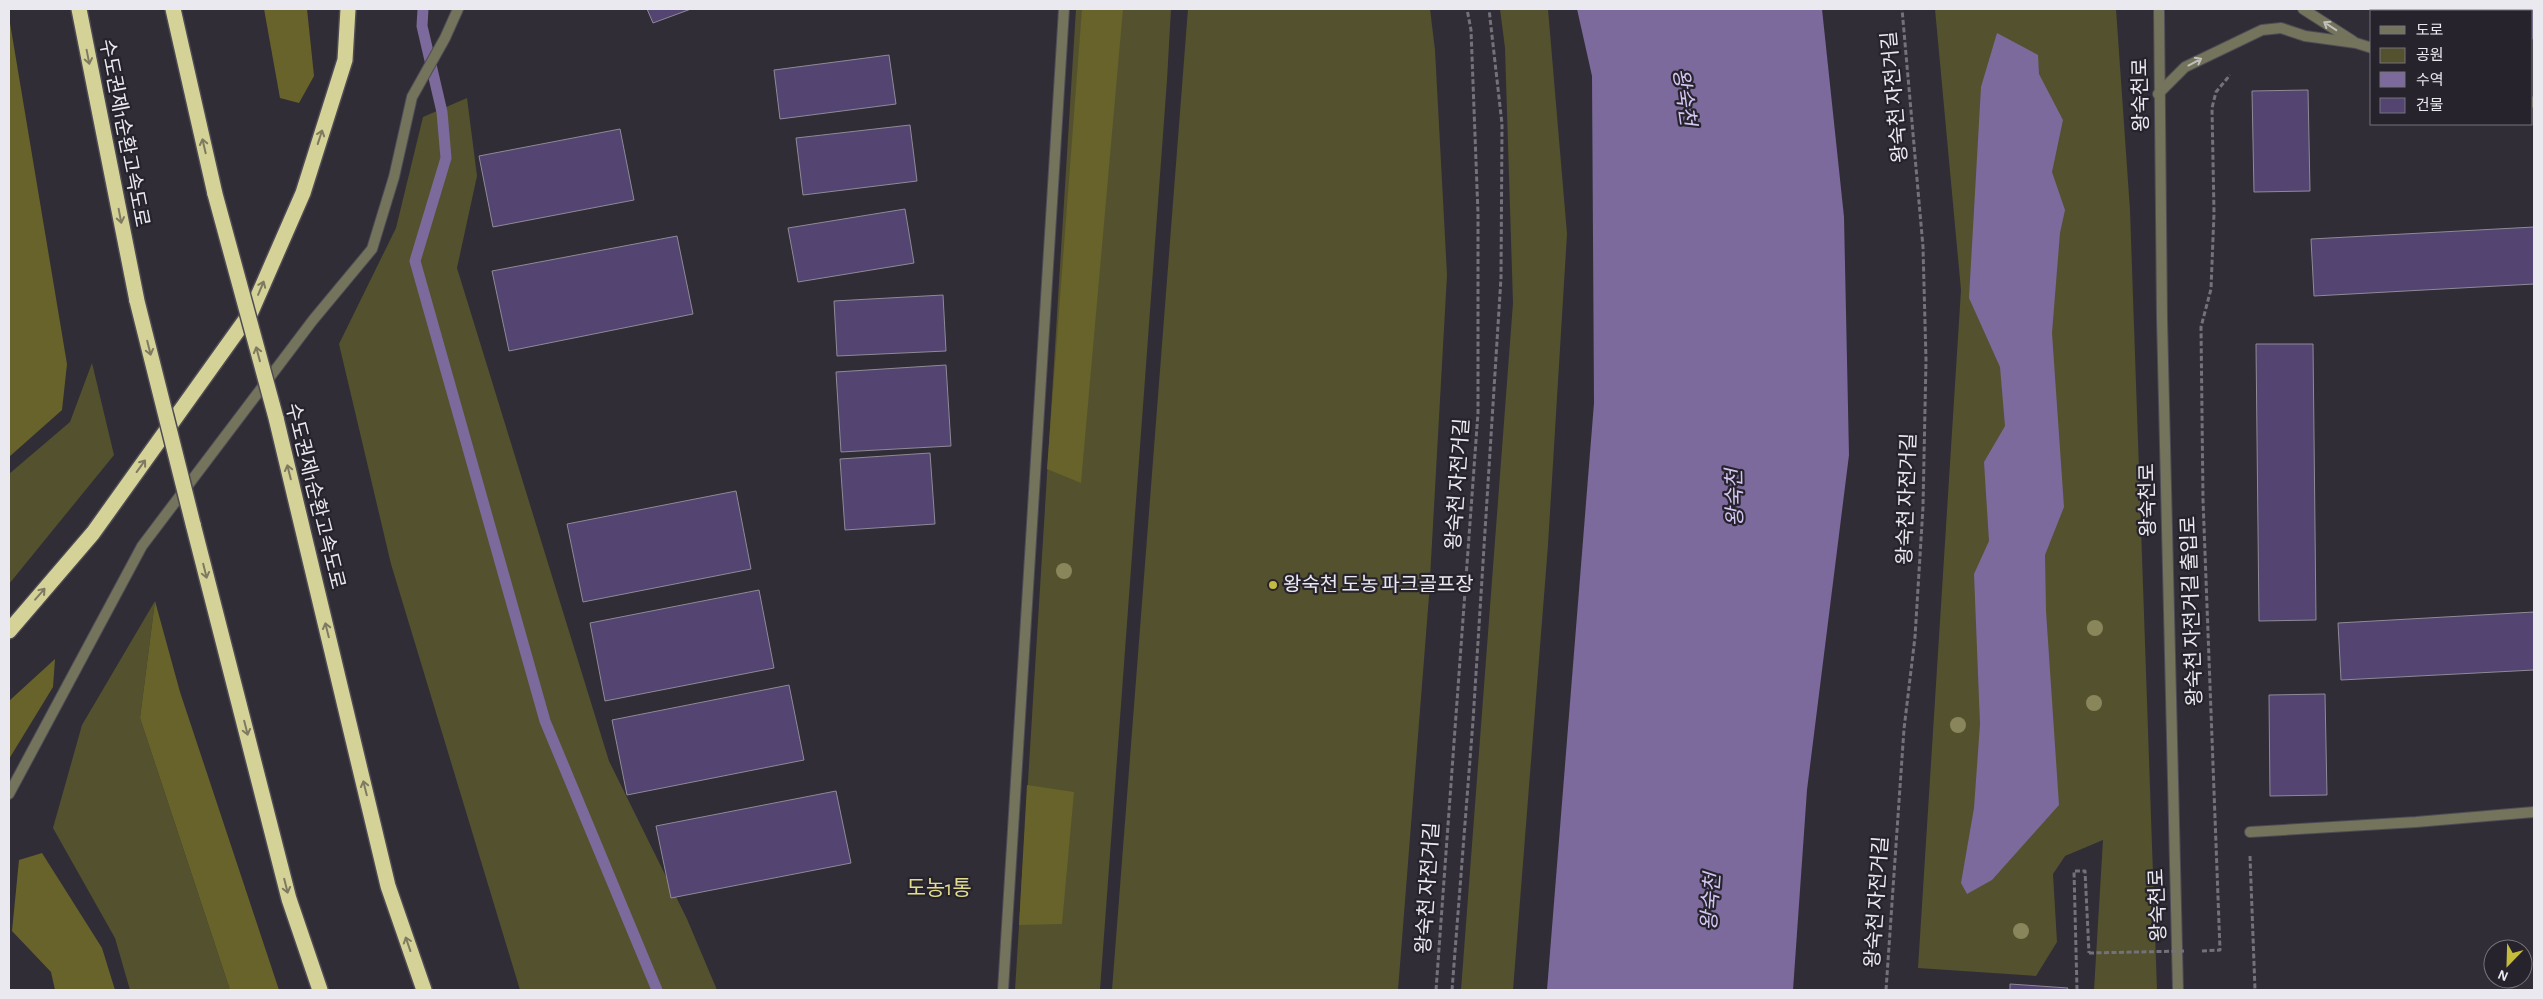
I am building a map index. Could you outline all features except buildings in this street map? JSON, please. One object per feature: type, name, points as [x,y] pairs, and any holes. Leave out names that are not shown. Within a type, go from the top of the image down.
[{"type":"highway","name":"수도권제1순환고속도로","points":[[79,9],[137,300],[289,900],[320,990]]},
{"type":"highway","name":"수도권제1순환고속도로","points":[[173,9],[215,194],[276,418],[388,886],[424,990]]},
{"type":"highway","points":[[9,631],[93,533],[251,312],[303,193],[345,60],[348,9]]},
{"type":"street","points":[[9,794],[142,546],[313,320],[372,249],[394,177],[412,97],[445,38],[458,9]]},
{"type":"street","points":[[1003,990],[1064,9]]},
{"type":"street","name":"왕숙천로","points":[[2159,9],[2158,94],[2164,438],[2178,990]]},
{"type":"street","points":[[2304,9],[2356,42],[2370,47]]},
{"type":"street","points":[[2158,94],[2185,68],[2262,30],[2281,28],[2305,36],[2356,42]]},
{"type":"street","points":[[2250,832],[2416,822],[2534,812]]},
{"type":"path","name":"왕숙천 자전거길","points":[[1436,990],[1478,413],[1478,195],[1471,30],[1467,9]]},
{"type":"path","points":[[1452,990],[1473,721],[1501,278],[1502,124],[1489,9]]},
{"type":"path","name":"왕숙천 자전거길","points":[[1886,990],[1904,729],[1915,637],[1923,506],[1926,360],[1924,247],[1902,9]]},
{"type":"path","name":"왕숙천 자전거길 출입로","points":[[2077,990],[2074,871],[2085,871],[2089,953],[2220,950],[2203,500],[2201,327],[2211,290],[2214,212],[2212,108],[2216,92],[2227,77],[2234,72]]},
{"type":"path","points":[[2250,832],[2255,990]]},
{"type":"green space","points":[[1076,9],[1171,9],[1167,80],[1100,990],[1015,990]]},
{"type":"green space","name":"왕숙천 도농 파크골프장","points":[[1188,9],[1430,9],[1435,50],[1447,275],[1429,596],[1398,990],[1112,990]]},
{"type":"green space","points":[[1500,9],[1548,9],[1567,234],[1548,545],[1513,990],[1461,990],[1513,303],[1505,48]]},
{"type":"green space","points":[[1935,9],[2116,9],[2130,210],[2157,990],[2094,990],[2103,840],[2065,856],[2053,874],[2057,942],[2036,976],[1918,968],[1961,290]]},
{"type":"green space","points":[[467,98],[477,176],[457,268],[609,761],[687,919],[717,990],[520,990],[391,564],[339,344],[396,228],[423,117]]},
{"type":"green space","points":[[92,363],[114,455],[9,584],[9,474],[70,422]]},
{"type":"green space","points":[[155,601],[140,718],[230,990],[130,990],[115,938],[53,828],[82,725]]},
{"type":"shaded area","points":[[264,9],[307,9],[314,76],[299,103],[280,98]]},
{"type":"shaded area","points":[[1082,9],[1123,9],[1081,483],[1047,469]]},
{"type":"shaded area","points":[[9,17],[67,364],[62,410],[9,457]]},
{"type":"shaded area","points":[[155,601],[180,692],[279,990],[230,990],[140,718]]},
{"type":"shaded area","points":[[55,659],[53,687],[9,759],[9,701]]},
{"type":"shaded area","points":[[1027,785],[1074,792],[1062,924],[1019,925]]},
{"type":"shaded area","points":[[42,853],[102,948],[115,990],[55,990],[51,972],[12,931],[19,860]]},
{"type":"water","name":"왕숙천","points":[[1577,9],[1822,9],[1844,217],[1849,455],[1807,790],[1793,990],[1547,990],[1594,403],[1592,76]]},
{"type":"water","points":[[2457,9],[2534,9],[2534,40],[2533,10]]},
{"type":"water","points":[[1997,33],[2038,55],[2039,74],[2063,120],[2052,172],[2065,210],[2060,233],[2052,333],[2064,507],[2045,555],[2046,611],[2059,805],[1992,880],[1967,894],[1961,883],[1974,808],[1980,724],[1974,574],[1989,541],[1984,462],[2005,426],[2000,367],[1969,298],[1981,87]]},
{"type":"waterway","points":[[423,9],[422,26],[442,112],[446,158],[415,261],[545,721],[657,990]]},
{"type":"place","name":"왕숙천 도농 파크골프장","points":[[1273,585]]},
{"type":"district","name":"도농1통","points":[[939,888]]}]
